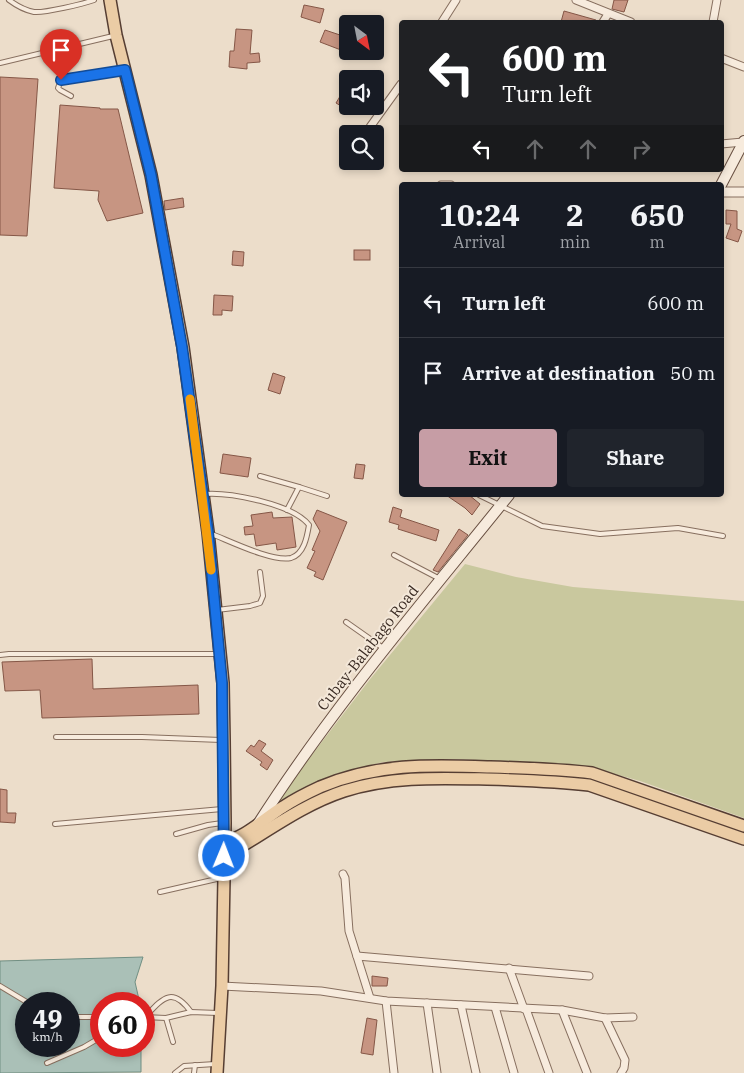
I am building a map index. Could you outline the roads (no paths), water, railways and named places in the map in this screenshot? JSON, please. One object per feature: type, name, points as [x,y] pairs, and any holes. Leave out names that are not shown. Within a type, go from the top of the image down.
[{"type":"main road","points":[[110,0],[116,35],[151,175],[181,337],[208,532],[220,654],[224,740],[225,823],[222,986],[217,1069]]},
{"type":"main road","points":[[723,182],[744,142]]},
{"type":"main road","name":"Cubay-Balabago Road","points":[[257,824],[330,719],[508,497]]},
{"type":"main road","points":[[224,841],[234,839],[298,798],[340,779],[402,766],[444,765],[592,773],[744,826]]},
{"type":"main road","points":[[224,856],[296,813],[325,799],[344,791],[403,779],[560,782],[589,786],[744,839]]},
{"type":"street","points":[[443,20],[456,0]]},
{"type":"street","points":[[576,0],[626,20]]},
{"type":"street","points":[[713,20],[716,0]]},
{"type":"street","points":[[604,20],[608,14]]},
{"type":"street","points":[[724,59],[744,67]]},
{"type":"street","points":[[371,125],[399,87]]},
{"type":"street","points":[[724,144],[744,142]]},
{"type":"street","points":[[724,192],[744,192]]},
{"type":"street","points":[[343,874],[345,878],[349,930],[370,998]]},
{"type":"street","points":[[357,956],[589,976]]},
{"type":"street","points":[[509,968],[549,1073]]},
{"type":"street","points":[[222,986],[321,991],[386,1001],[562,1010],[605,1018],[633,1017]]},
{"type":"street","points":[[386,1001],[394,1073]]},
{"type":"street","points":[[427,1003],[437,1073]]},
{"type":"street","points":[[461,1005],[476,1073]]},
{"type":"street","points":[[495,1007],[514,1073]]},
{"type":"street","points":[[562,1010],[587,1073]]},
{"type":"street","points":[[605,1018],[625,1060],[621,1073]]},
{"type":"lane","points":[[9,0],[21,8],[36,12],[94,0]]},
{"type":"lane","points":[[0,63],[116,35]]},
{"type":"lane","points":[[71,96],[58,88],[61,80],[125,70]]},
{"type":"lane","points":[[260,476],[327,496]]},
{"type":"lane","points":[[287,510],[299,487]]},
{"type":"lane","points":[[202,494],[221,493],[287,510],[304,519],[309,526],[303,548],[292,558],[265,555],[208,532]]},
{"type":"lane","points":[[483,497],[542,526],[600,534],[678,528],[723,536]]},
{"type":"lane","points":[[394,555],[442,580]]},
{"type":"lane","points":[[215,610],[260,603],[263,596],[260,572]]},
{"type":"lane","points":[[346,622],[385,649]]},
{"type":"lane","points":[[0,655],[220,654]]},
{"type":"lane","points":[[56,737],[142,737],[224,740]]},
{"type":"lane","points":[[55,824],[225,809]]},
{"type":"lane","points":[[176,834],[208,825],[225,823]]},
{"type":"lane","points":[[160,892],[224,877]]},
{"type":"lane","points":[[0,986],[15,995]]},
{"type":"lane","points":[[155,1006],[168,996],[177,997],[191,1012]]},
{"type":"lane","points":[[155,1018],[166,1018],[191,1012],[221,1013]]},
{"type":"lane","points":[[166,1018],[173,1042]]},
{"type":"lane","points":[[47,1063],[90,1043]]},
{"type":"lane","points":[[175,1073],[184,1066],[195,1065],[217,1069]]},
{"type":"lane","points":[[194,1073],[195,1065]]}]
